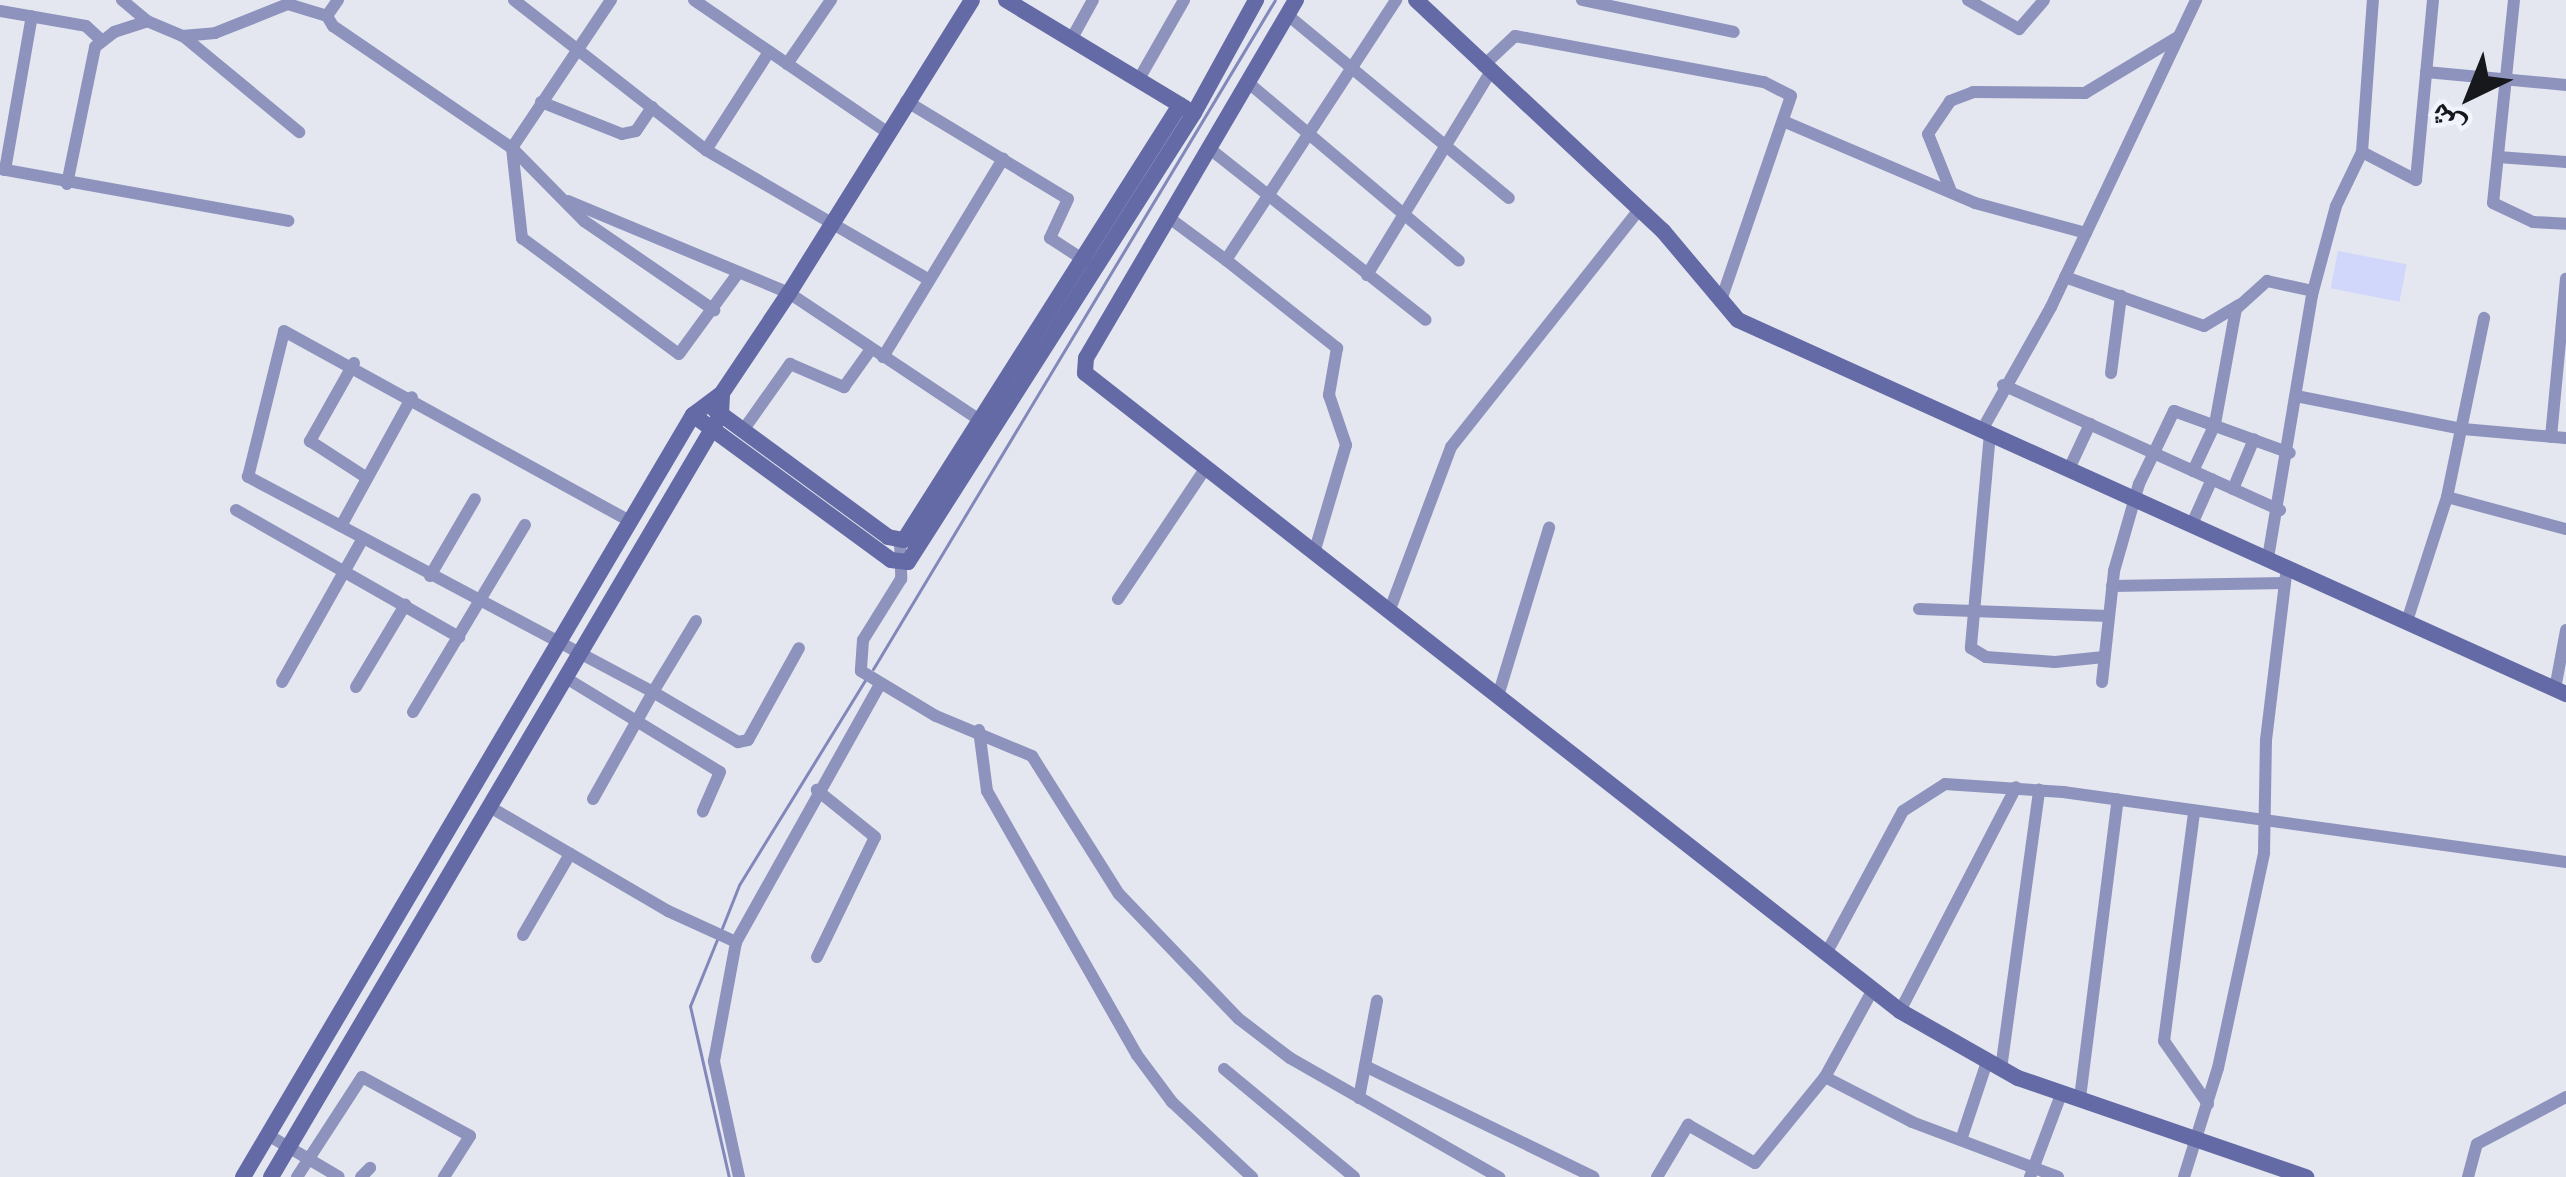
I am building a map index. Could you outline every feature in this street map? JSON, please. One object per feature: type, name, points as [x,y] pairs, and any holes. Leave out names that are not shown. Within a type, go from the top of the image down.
[{"type":"street","points":[[122,0],[148,21],[182,35],[299,133]]},
{"type":"street","points":[[327,16],[338,0]]},
{"type":"street","points":[[514,0],[578,45],[706,150],[828,226],[929,280]]},
{"type":"street","points":[[694,0],[885,131]]},
{"type":"street","points":[[787,64],[832,0]]},
{"type":"street","points":[[251,1174],[268,1136],[630,520],[699,409],[722,393],[790,293],[885,131],[971,0]]},
{"type":"street","points":[[1006,0],[1187,109]]},
{"type":"street","points":[[1072,38],[1094,0]]},
{"type":"street","points":[[1139,79],[1184,0]]},
{"type":"street","points":[[1256,0],[904,564],[863,640],[858,663],[872,678],[1014,743],[1048,773],[1119,894],[1226,1008],[1359,1098],[1499,1177]]},
{"type":"street","points":[[1226,260],[1354,72],[1396,0]]},
{"type":"street","points":[[1416,0],[1640,210],[1738,320],[2268,558],[2286,575],[2407,621],[2560,692],[2566,630]]},
{"type":"street","points":[[1582,0],[1734,32]]},
{"type":"street","points":[[1968,0],[2019,29],[2044,0]]},
{"type":"street","points":[[2104,657],[2055,662],[1976,654],[1973,612],[1986,431],[2003,385],[2065,277],[2196,0]]},
{"type":"street","points":[[2268,558],[2300,397],[2313,291],[2336,206],[2362,152],[2374,0]]},
{"type":"street","points":[[2362,152],[2416,180],[2433,0]]},
{"type":"street","points":[[2515,0],[2493,202],[2533,222],[2566,224]]},
{"type":"street","points":[[603,3],[512,148],[517,227],[531,248],[675,353],[739,273]]},
{"type":"street","points":[[182,35],[232,28],[288,4],[327,16],[512,148],[556,195],[714,310]]},
{"type":"street","points":[[1509,197],[1452,146],[1354,72],[1293,8],[1082,368],[1900,1011],[1994,1066],[2306,1177]]},
{"type":"street","points":[[0,10],[86,26],[101,41]]},
{"type":"street","points":[[32,16],[2,170],[288,221]]},
{"type":"street","points":[[101,41],[148,21]]},
{"type":"street","points":[[1367,274],[1452,146],[1487,70],[1515,35],[1764,82],[1791,96],[1721,301]]},
{"type":"street","points":[[1950,189],[1928,134],[1950,101],[1973,92],[2085,93],[2180,36]]},
{"type":"street","points":[[67,184],[101,41]]},
{"type":"street","points":[[706,150],[769,52]]},
{"type":"street","points":[[2426,72],[2566,85]]},
{"type":"street","points":[[1251,86],[1313,131],[1459,261]]},
{"type":"street","points":[[904,101],[1067,199],[1050,238],[1090,264]]},
{"type":"street","points":[[541,102],[622,134],[636,131],[652,107]]},
{"type":"street","points":[[1783,121],[1950,189],[2086,232]]},
{"type":"street","points":[[1210,149],[1426,320]]},
{"type":"street","points":[[2498,157],[2566,162]]},
{"type":"street","points":[[744,430],[790,364],[844,387],[877,353],[929,280],[1003,159]]},
{"type":"street","points":[[556,195],[790,293],[988,426]]},
{"type":"street","points":[[1389,612],[1450,447],[1640,210]]},
{"type":"street","points":[[1168,217],[1336,348],[1329,395],[1346,445],[1314,553]]},
{"type":"street","points":[[2065,277],[2204,326],[2240,305],[2267,281],[2313,291]]},
{"type":"street","points":[[2300,397],[2463,429],[2559,438],[2566,279]]},
{"type":"street","points":[[2111,373],[2121,296]]},
{"type":"street","points":[[2193,470],[2216,424],[2240,305]]},
{"type":"street","points":[[2407,621],[2447,497],[2484,318]]},
{"type":"street","points":[[630,520],[286,328],[246,472],[739,742],[748,740],[800,648]]},
{"type":"street","points":[[354,363],[310,441],[367,478]]},
{"type":"street","points":[[2003,385],[2280,510]]},
{"type":"street","points":[[271,1177],[717,421],[722,393]]},
{"type":"street","points":[[341,526],[412,397]]},
{"type":"street","points":[[699,409],[904,564]]},
{"type":"street","points":[[2102,682],[2112,586],[2135,499],[2174,411],[2290,453]]},
{"type":"street","points":[[717,421],[744,430],[900,541],[904,564]]},
{"type":"street","points":[[2069,469],[2090,424]]},
{"type":"street","points":[[900,541],[988,426]]},
{"type":"street","points":[[2233,488],[2254,439]]},
{"type":"street","points":[[1118,599],[1205,469]]},
{"type":"street","points":[[2192,524],[2212,479]]},
{"type":"street","points":[[2447,497],[2566,530]]},
{"type":"street","points":[[430,576],[475,499]]},
{"type":"street","points":[[236,510],[459,637]]},
{"type":"street","points":[[413,712],[525,525]]},
{"type":"street","points":[[1498,697],[1550,528]]},
{"type":"street","points":[[282,682],[363,538]]},
{"type":"street","points":[[2112,586],[2286,575]]},
{"type":"street","points":[[2184,1177],[2208,1104],[2266,824],[2266,740],[2286,575]]},
{"type":"street","points":[[356,687],[405,605]]},
{"type":"street","points":[[1919,609],[2109,616]]},
{"type":"street","points":[[593,799],[695,621]]},
{"type":"street","points":[[566,678],[720,772],[703,811]]},
{"type":"street","points":[[739,1177],[714,1061],[730,940],[817,790],[872,678]]},
{"type":"street","points":[[980,730],[987,791],[1137,1055],[1172,1102],[1252,1177]]},
{"type":"street","points":[[1827,952],[1914,799],[1945,784],[2118,799],[2266,824],[2566,862]]},
{"type":"street","points":[[1900,1011],[2016,787]]},
{"type":"street","points":[[817,790],[875,837],[817,957]]},
{"type":"street","points":[[1961,1140],[1994,1066],[2038,790]]},
{"type":"street","points":[[2032,1172],[2071,1095],[2118,799]]},
{"type":"street","points":[[490,807],[730,940]]},
{"type":"street","points":[[2194,813],[2164,1041],[2208,1104]]},
{"type":"street","points":[[523,935],[570,854]]},
{"type":"street","points":[[414,886],[436,899]]},
{"type":"street","points":[[1657,1177],[1688,1125],[1755,1163],[1826,1077],[1872,991]]},
{"type":"street","points":[[1359,1098],[1377,1001]]},
{"type":"street","points":[[1365,1066],[1594,1177]]},
{"type":"street","points":[[1224,1069],[1354,1177]]},
{"type":"street","points":[[297,1177],[362,1077],[470,1136],[454,1175]]},
{"type":"street","points":[[1826,1077],[2032,1172],[2058,1177]]},
{"type":"street","points":[[2468,1177],[2477,1144],[2566,1097]]},
{"type":"street","points":[[268,1136],[339,1177]]},
{"type":"shaded area","points":[[2338,251],[2407,264],[2399,302],[2331,288]]},
{"type":"waterway","points":[[873,669],[1275,0]]},
{"type":"waterway","points":[[722,928],[739,885],[867,677]]},
{"type":"waterway","points":[[718,937],[690,1006],[729,1177]]}]
